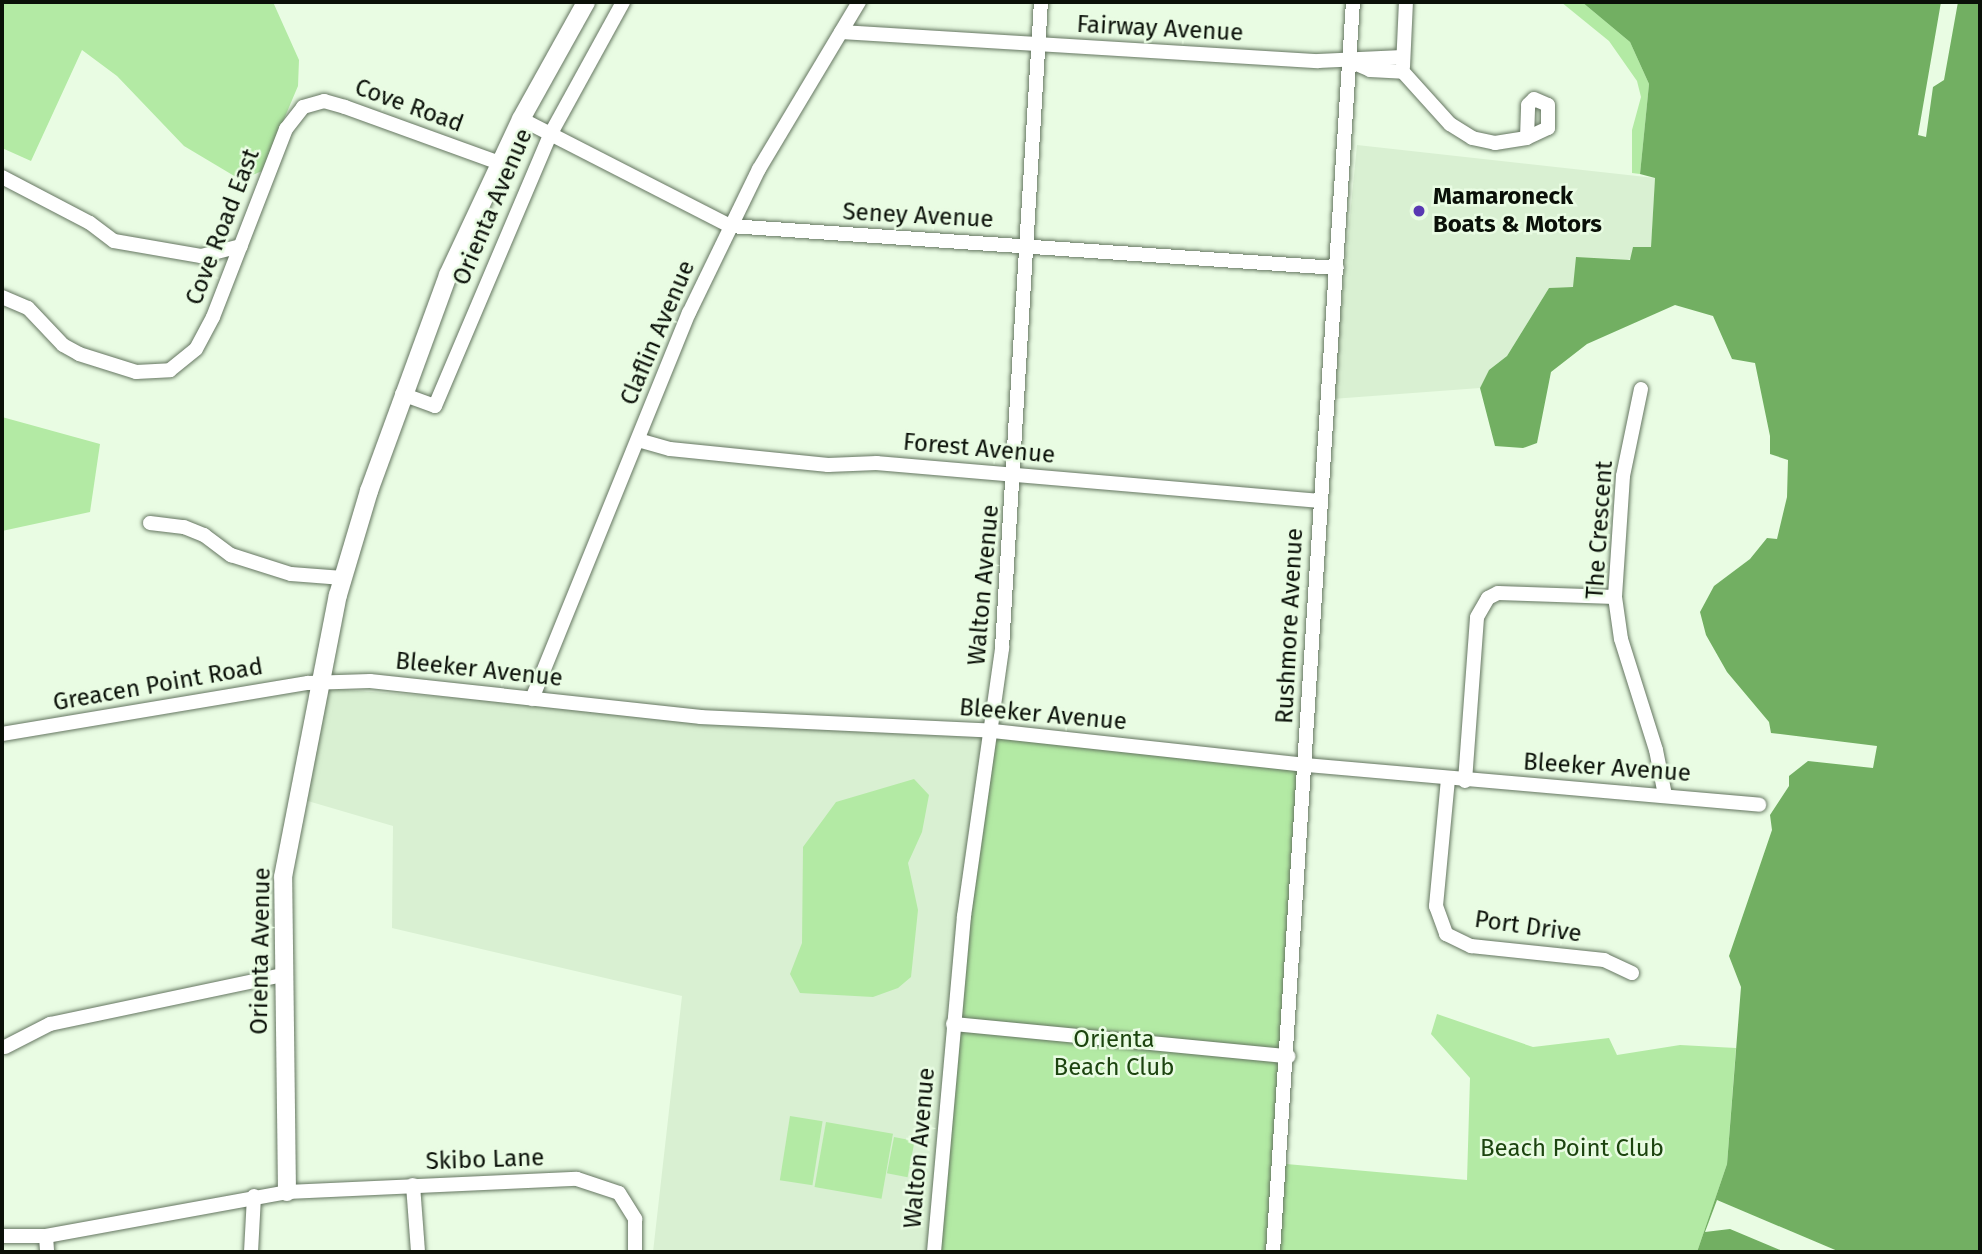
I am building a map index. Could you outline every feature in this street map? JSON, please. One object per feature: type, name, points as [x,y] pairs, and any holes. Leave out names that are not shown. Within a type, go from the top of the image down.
[{"type":"street","name":"Orienta Avenue","points":[[287,1192],[282,975],[284,877],[343,578],[402,394],[449,275],[521,119],[586,2]]},
{"type":"street","name":"Orienta Avenue","points":[[402,394],[435,406],[550,135],[623,2]]},
{"type":"street","name":"Claflin Avenue","points":[[531,699],[689,313],[759,169],[859,2]]},
{"type":"street","name":"Walton Avenue","points":[[934,1252],[964,916],[993,731],[1015,475],[1041,2]]},
{"type":"street","name":"Rushmore Avenue","points":[[1273,1252],[1289,1056],[1319,501],[1338,268],[1353,2]]},
{"type":"street","points":[[1406,2],[1403,65],[1450,124],[1472,138],[1495,143],[1527,138]]},
{"type":"street","name":"Fairway Avenue","points":[[841,32],[1350,61],[1370,70],[1403,65]]},
{"type":"street","name":"Cove Road","points":[[303,107],[324,101],[500,163]]},
{"type":"street","name":"Cove Road East","points":[[2,296],[28,308],[63,345],[96,361],[136,372],[170,370],[183,362],[214,317],[286,129],[303,107]]},
{"type":"street","name":"Seney Avenue","points":[[521,119],[730,226],[1338,268]]},
{"type":"street","points":[[2,177],[90,223],[114,242],[201,256],[241,246]]},
{"type":"street","name":"The Crescent","points":[[1641,389],[1623,476],[1615,597],[1621,639],[1657,750],[1665,795]]},
{"type":"street","name":"Forest Avenue","points":[[638,440],[670,449],[815,464],[877,463],[1319,501]]},
{"type":"street","points":[[150,523],[184,527],[204,535],[231,555],[291,574],[343,578]]},
{"type":"street","points":[[1465,780],[1477,617],[1488,598],[1498,593],[1615,597]]},
{"type":"street","name":"Bleeker Avenue","points":[[323,682],[370,681],[701,717],[993,731],[1448,779],[1665,795],[1759,805]]},
{"type":"street","name":"Greacen Point Road","points":[[2,734],[323,682]]},
{"type":"street","name":"Port Drive","points":[[1448,779],[1436,906],[1446,934],[1471,946],[1604,960],[1632,973]]},
{"type":"street","points":[[5,1047],[50,1024],[282,975]]},
{"type":"street","points":[[953,1024],[1289,1056]]},
{"type":"street","name":"Skibo Lane","points":[[287,1192],[577,1179],[612,1188],[620,1193],[635,1219],[635,1252]]},
{"type":"street","points":[[413,1185],[418,1252]]},
{"type":"street","points":[[2,1236],[46,1236],[287,1192]]},
{"type":"street","points":[[251,1252],[254,1196]]},
{"type":"street","points":[[46,1236],[47,1252]]},
{"type":"shaded area","points":[[1582,2],[1980,2],[1980,1252],[1697,1252],[1727,1164],[1741,987],[1729,956],[1772,830],[1770,815],[1789,786],[1789,776],[1808,761],[1873,768],[1877,746],[1771,733],[1769,722],[1727,672],[1706,635],[1700,612],[1714,586],[1750,559],[1767,538],[1777,539],[1787,497],[1788,460],[1770,454],[1770,436],[1755,363],[1732,359],[1713,316],[1675,305],[1587,344],[1551,372],[1537,443],[1523,448],[1495,446],[1480,388],[1489,370],[1507,356],[1549,288],[1573,287],[1576,257],[1630,260],[1633,247],[1651,247],[1655,178],[1640,174],[1649,84],[1630,42]]},
{"type":"shaded area","points":[[1357,145],[1655,178],[1651,248],[1574,287],[1549,288],[1507,356],[1489,370],[1480,388],[1332,399]]},
{"type":"shaded area","points":[[329,689],[991,736],[946,1034],[931,1252],[653,1252],[682,996],[392,928],[393,826],[301,799]]},
{"type":"green space","points":[[2,2],[273,2],[299,60],[298,86],[262,171],[241,180],[184,146],[117,76],[82,50],[31,161],[2,148]]},
{"type":"green space","points":[[1561,2],[1582,2],[1630,42],[1649,84],[1640,174],[1632,173],[1632,130],[1641,97],[1637,81],[1609,41]]},
{"type":"green space","points":[[2,417],[100,444],[90,512],[2,531]]},
{"type":"green space","name":"Orienta Beach Club","points":[[991,736],[1302,769],[1275,1163],[1467,1180],[1470,1078],[1431,1034],[1437,1014],[1533,1047],[1609,1038],[1617,1055],[1680,1045],[1736,1048],[1727,1164],[1697,1252],[931,1252],[946,1034]]},
{"type":"green space","points":[[914,779],[929,795],[922,832],[908,863],[918,910],[911,977],[898,988],[873,997],[800,993],[790,974],[802,943],[803,847],[836,802]]},
{"type":"green space","points":[[790,1116],[823,1121],[812,1185],[780,1180]]},
{"type":"green space","points":[[826,1122],[893,1134],[882,1199],[815,1187]]},
{"type":"green space","points":[[894,1137],[915,1141],[908,1177],[887,1173]]},
{"type":"pier","points":[[1941,2],[1958,2],[1944,80],[1933,87],[1926,137],[1918,135]]},
{"type":"pier","points":[[1717,1200],[1840,1252],[1785,1252],[1730,1229],[1705,1232]]},
{"type":"place","name":"Mamaroneck Boats & Motors","points":[[1419,211]]},
{"type":"park label","name":"Beach Point Club","points":[[1572,1149]]}]
